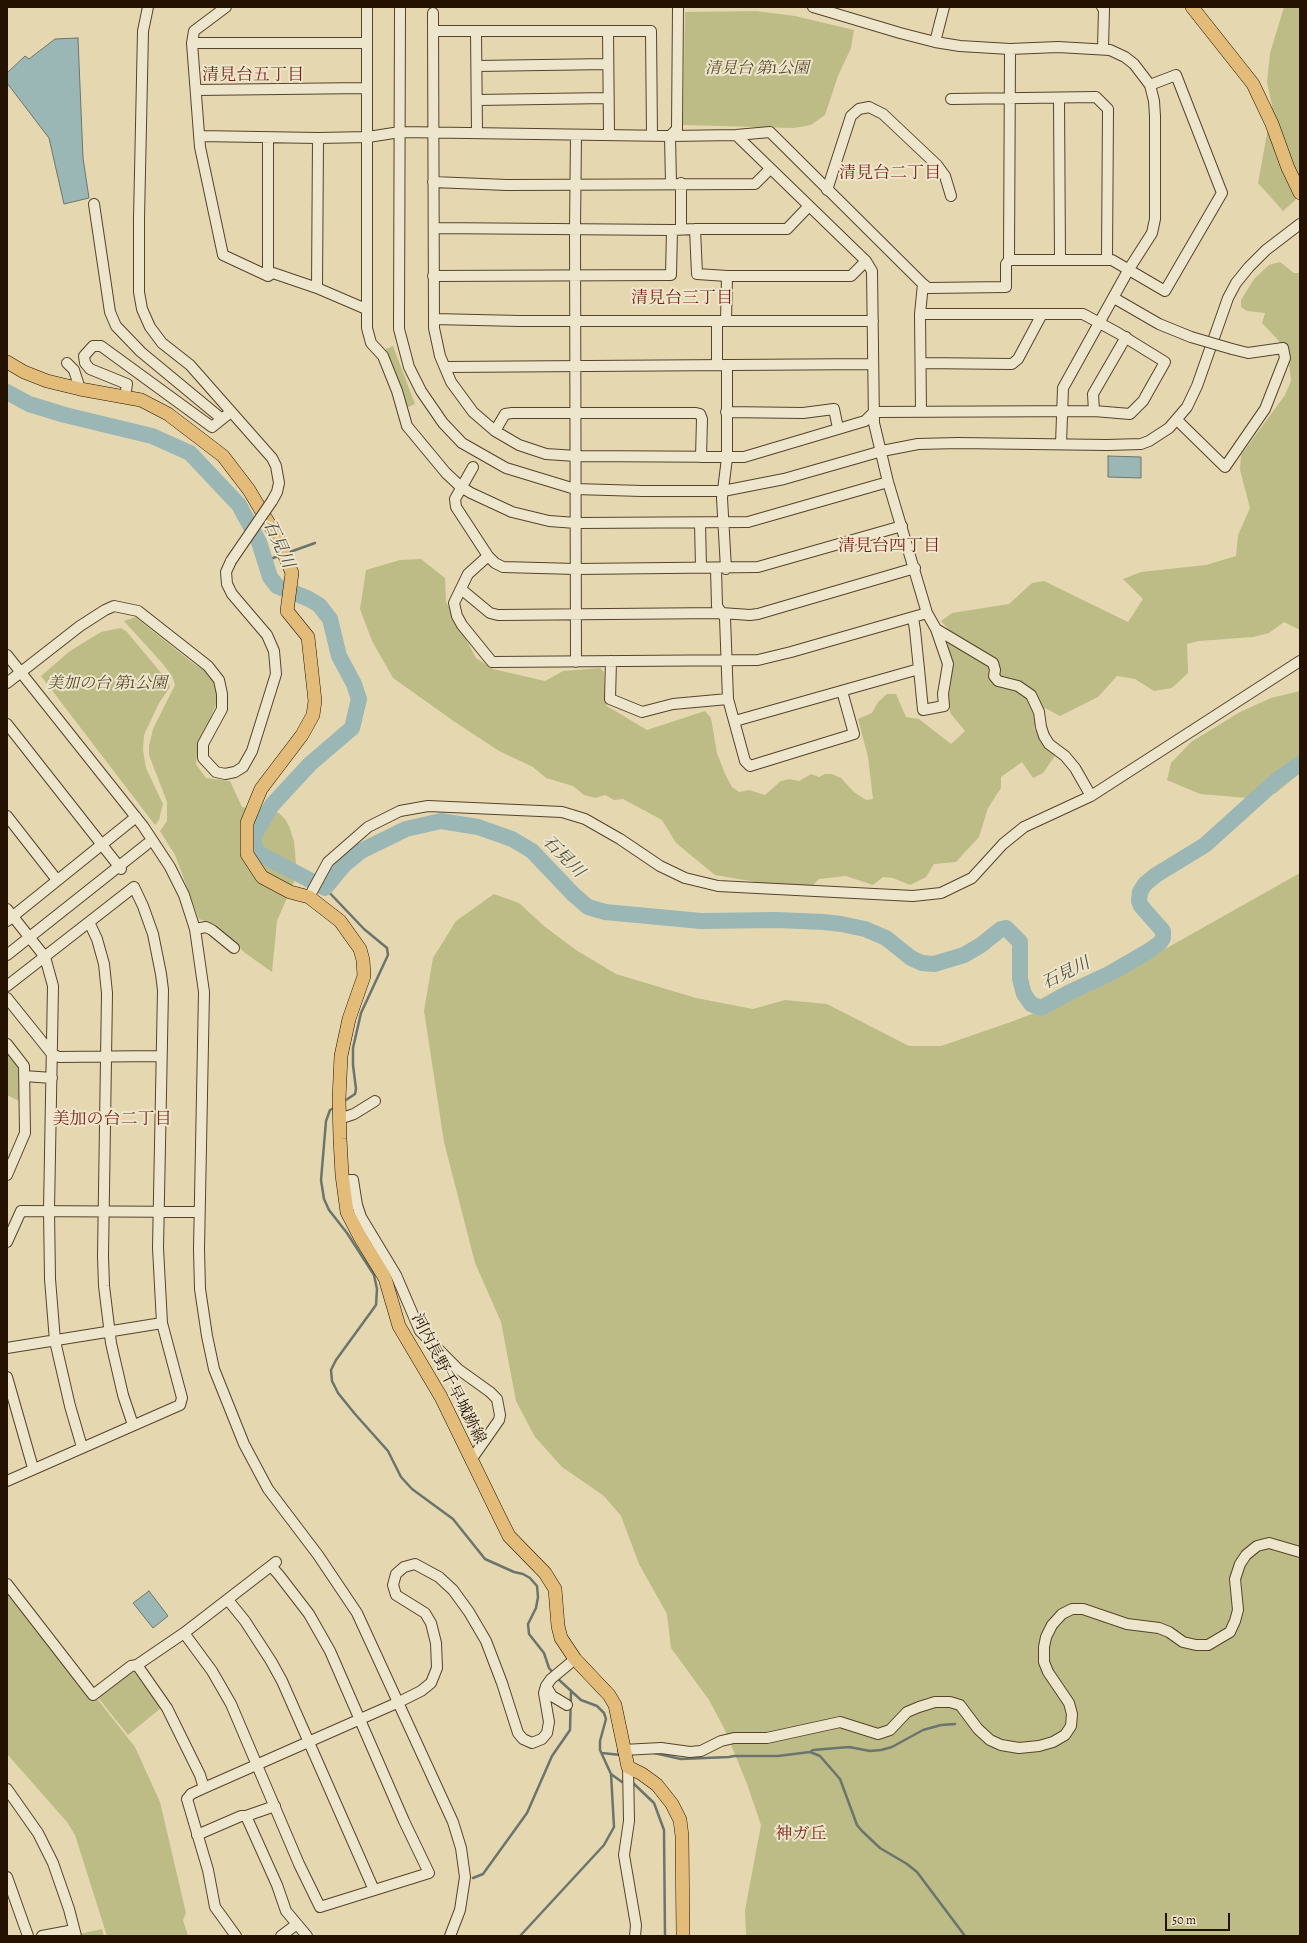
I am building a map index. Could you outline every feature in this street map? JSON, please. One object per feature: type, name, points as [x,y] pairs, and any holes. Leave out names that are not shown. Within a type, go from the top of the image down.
[{"type":"main road","points":[[1192,7],[1253,84],[1272,124],[1288,168],[1300,193]]},
{"type":"main road","name":"河内長野千早城跡線","points":[[7,362],[24,372],[47,381],[80,390],[141,400],[168,414],[223,456],[249,490],[278,537],[292,573],[292,585],[287,602],[287,611],[308,637],[315,701],[312,715],[302,735],[261,788],[247,823],[247,854],[262,877],[290,892],[309,898],[340,921],[360,949],[363,960],[364,976],[349,1019],[341,1056],[339,1109],[342,1175],[347,1212],[360,1237],[386,1278],[399,1326],[460,1432],[471,1460],[510,1536],[545,1573],[555,1589],[558,1626],[561,1638],[572,1661],[608,1695],[615,1705],[623,1750],[628,1767]]},
{"type":"main road","points":[[628,1767],[642,1774],[657,1785],[672,1804],[680,1820],[682,1836],[683,1936]]},
{"type":"street","points":[[7,683],[80,626],[105,610],[114,606],[138,612],[208,666],[219,680],[222,694],[222,709],[203,744],[203,758],[216,772],[225,774],[235,772],[243,767],[252,751],[259,733],[276,674],[274,651],[267,635],[232,594],[227,584],[226,572],[230,561],[277,492],[279,483],[276,466],[266,451],[190,365],[162,343],[150,327],[142,309],[139,292],[142,31],[148,7]]},
{"type":"street","points":[[226,7],[216,10],[194,31],[192,43],[202,163],[223,255],[268,276]]},
{"type":"street","points":[[367,7],[367,328],[371,343],[383,356],[398,391],[407,426],[436,464],[461,488],[512,512],[549,521],[576,523],[700,523],[748,522],[888,482]]},
{"type":"street","points":[[400,7],[399,330],[409,367],[422,391],[443,423],[462,443],[506,468],[575,489],[723,491],[784,479],[882,451],[918,444],[1141,444],[1156,437],[1177,420],[1187,407],[1197,386],[1228,298],[1236,283],[1248,267],[1266,250],[1300,224]]},
{"type":"street","points":[[670,136],[677,129],[678,7]]},
{"type":"street","points":[[813,7],[935,42],[960,46],[1010,49],[1103,48],[1125,57],[1139,69],[1150,85],[1154,101],[1155,116],[1155,219],[1152,233],[1129,269],[1063,388],[1061,444]]},
{"type":"street","points":[[935,42],[944,7]]},
{"type":"street","points":[[1102,7],[1104,9],[1103,48]]},
{"type":"street","points":[[433,13],[434,328],[440,356],[451,382],[459,395],[473,412],[495,431],[519,445],[546,454],[576,456],[744,457],[865,421],[874,412],[1094,411],[1130,414],[1143,401],[1165,362],[1126,337],[1083,314],[920,314]]},
{"type":"street","points":[[433,31],[651,31],[652,135]]},
{"type":"street","points":[[476,31],[477,133]]},
{"type":"street","points":[[608,31],[608,134]]},
{"type":"street","points":[[192,43],[367,43]]},
{"type":"street","points":[[199,136],[318,138],[368,137],[400,132],[434,132],[670,136],[736,135],[770,132],[827,190],[928,288],[1006,287],[1006,264],[1009,260],[1011,99],[1010,49]]},
{"type":"street","points":[[476,66],[608,64]]},
{"type":"street","points":[[1009,260],[1112,260],[1165,291],[1222,192],[1176,75],[1150,85]]},
{"type":"street","points":[[196,90],[366,88]]},
{"type":"street","points":[[951,99],[1096,97],[1108,109],[1107,260]]},
{"type":"street","points":[[477,100],[608,98]]},
{"type":"street","points":[[1059,98],[1060,260]]},
{"type":"street","points":[[827,190],[851,116],[859,109],[869,107],[883,114],[937,165],[945,176],[951,196]]},
{"type":"street","points":[[576,134],[576,662]]},
{"type":"street","points":[[736,135],[808,207],[866,261],[872,271],[874,423],[882,451],[888,482],[916,568],[927,613],[936,629],[948,664],[943,694],[944,706],[923,710],[916,630],[912,618]]},
{"type":"street","points":[[433,276],[671,275],[677,230],[676,183],[670,136]]},
{"type":"street","points":[[268,138],[268,276]]},
{"type":"street","points":[[317,288],[318,138]]},
{"type":"street","points":[[433,182],[507,185],[676,183],[754,184],[770,169]]},
{"type":"street","points":[[94,204],[110,312],[116,326],[125,338],[222,419]]},
{"type":"street","points":[[434,228],[677,230],[787,229],[808,207]]},
{"type":"street","points":[[695,229],[697,274],[727,276],[851,276],[866,261]]},
{"type":"street","points":[[268,276],[274,273],[317,288],[366,309]]},
{"type":"street","points":[[727,276],[722,321],[722,366],[726,412],[727,458],[723,491],[724,522],[717,606],[725,618],[728,699],[745,761],[750,766],[854,734],[842,691]]},
{"type":"street","points":[[921,412],[920,314],[923,284]]},
{"type":"street","points":[[1114,298],[1159,324],[1191,337],[1248,353],[1283,348],[1285,358],[1265,409],[1225,467],[1177,420]]},
{"type":"street","points":[[921,363],[1012,364],[1018,359],[1042,314]]},
{"type":"street","points":[[434,319],[575,321],[873,321]]},
{"type":"street","points":[[1094,411],[1093,394],[1126,337]]},
{"type":"street","points":[[125,397],[127,384],[90,369],[85,363],[84,356],[93,346],[100,346],[212,427],[231,411]]},
{"type":"street","points":[[67,363],[74,370],[80,390]]},
{"type":"street","points":[[445,368],[873,364]]},
{"type":"street","points":[[726,412],[803,412],[834,409],[838,428]]},
{"type":"street","points":[[495,431],[506,414],[700,414],[701,456]]},
{"type":"street","points":[[473,467],[455,499],[456,507],[488,556],[495,563],[503,567],[576,569],[701,567],[721,569],[758,567],[902,526]]},
{"type":"street","points":[[700,523],[701,567]]},
{"type":"street","points":[[488,556],[468,574],[454,604],[457,616],[487,658],[492,662],[758,660],[927,613]]},
{"type":"street","points":[[461,589],[490,613],[494,614],[758,614],[916,568]]},
{"type":"street","points":[[936,629],[993,663],[995,670],[994,676],[998,681],[1018,686],[1031,695],[1039,712],[1041,727],[1049,744],[1065,756],[1075,768],[1091,796]]},
{"type":"street","points":[[7,654],[154,840],[170,867],[184,896],[195,929],[204,992],[199,1212],[200,1289],[214,1370],[222,1394],[244,1444],[268,1489],[318,1555],[357,1613],[453,1822],[461,1848],[465,1877],[463,1896],[450,1936]]},
{"type":"street","points":[[611,661],[610,699],[642,712],[672,704],[728,699]]},
{"type":"street","points":[[309,898],[328,862],[368,827],[400,811],[428,806],[562,812],[585,819],[620,839],[660,866],[684,878],[718,886],[925,896],[941,893],[972,878],[1003,844],[1024,827],[1091,796],[1300,661]]},
{"type":"street","points":[[735,721],[919,669]]},
{"type":"street","points":[[7,724],[120,868]]},
{"type":"street","points":[[7,816],[57,880]]},
{"type":"street","points":[[82,1447],[70,1406],[55,1340],[50,1279],[49,1210],[53,986],[45,957],[9,916],[136,817]]},
{"type":"street","points":[[7,955],[120,868],[147,844]]},
{"type":"street","points":[[7,986],[133,885],[143,906],[153,934],[162,974],[163,990],[160,1056],[158,1248],[162,1323],[182,1398],[180,1405],[33,1468],[7,1481]]},
{"type":"street","points":[[88,922],[97,939],[106,977],[107,1056],[104,1286],[109,1331],[123,1395],[133,1425]]},
{"type":"street","points":[[195,929],[201,927],[212,930],[234,948]]},
{"type":"street","points":[[7,998],[52,1054],[59,1056],[160,1056]]},
{"type":"street","points":[[7,1044],[24,1066],[25,1133],[7,1175]]},
{"type":"street","points":[[24,1076],[52,1078]]},
{"type":"street","points":[[339,1109],[354,1114],[375,1101]]},
{"type":"street","points":[[347,1212],[351,1202],[350,1180],[353,1180],[357,1205],[361,1217],[396,1275],[420,1331],[458,1369],[490,1392],[497,1399],[500,1415],[499,1420],[471,1460]]},
{"type":"street","points":[[7,1242],[20,1211],[199,1212]]},
{"type":"street","points":[[7,1348],[162,1323]]},
{"type":"street","points":[[7,1376],[33,1468]]},
{"type":"street","points":[[623,1750],[661,1748],[690,1752],[701,1751],[721,1741],[734,1738],[766,1738],[840,1722],[878,1734],[890,1730],[907,1712],[919,1706],[935,1702],[950,1702],[960,1705],[978,1729],[990,1740],[1001,1745],[1019,1748],[1039,1746],[1053,1742],[1065,1734],[1071,1726],[1072,1714],[1069,1703],[1048,1672],[1044,1662],[1046,1637],[1052,1625],[1062,1614],[1072,1609],[1083,1609],[1127,1624],[1159,1628],[1169,1632],[1183,1642],[1196,1645],[1208,1645],[1230,1632],[1235,1621],[1238,1610],[1235,1579],[1240,1564],[1246,1555],[1257,1546],[1269,1543],[1300,1552]]},
{"type":"street","points":[[7,1584],[93,1695],[131,1666],[137,1665],[184,1633],[274,1564],[279,1574],[312,1620],[330,1651],[404,1821],[429,1873],[320,1907],[274,1806],[231,1704],[212,1671],[184,1633]]},
{"type":"street","points":[[236,1936],[214,1907],[208,1870],[187,1799],[191,1794],[204,1788],[399,1702],[421,1691],[431,1683],[437,1668],[436,1643],[431,1623],[425,1613],[396,1595],[393,1585],[396,1574],[404,1567],[415,1564],[439,1577],[453,1590],[470,1612],[486,1641],[502,1683],[518,1733],[523,1740],[532,1743],[542,1739],[547,1733],[549,1722],[544,1692],[548,1683],[572,1661]]},
{"type":"street","points":[[228,1600],[245,1621],[271,1661],[309,1741],[374,1890]]},
{"type":"street","points":[[137,1665],[167,1708],[195,1763],[204,1788]]},
{"type":"street","points":[[548,1683],[552,1696],[566,1705]]},
{"type":"street","points":[[628,1767],[629,1821],[624,1855],[636,1925],[634,1936]]},
{"type":"street","points":[[7,1789],[38,1833],[50,1856],[61,1884],[75,1933],[42,1936]]},
{"type":"street","points":[[197,1835],[241,1816],[246,1816],[274,1806]]},
{"type":"street","points":[[246,1816],[277,1885],[286,1911],[307,1936]]},
{"type":"street","points":[[7,1877],[28,1936]]},
{"type":"street","points":[[281,1936],[297,1924]]},
{"type":"green space","points":[[1284,7],[1300,7],[1300,196],[1283,211],[1258,183],[1272,106],[1267,82],[1270,53]]},
{"type":"green space","name":"清見台 第1公園","points":[[756,11],[795,16],[854,30],[851,48],[838,76],[825,115],[811,125],[794,128],[683,125],[685,12]]},
{"type":"green space","points":[[1280,262],[1294,273],[1300,273],[1300,630],[1284,622],[1269,633],[1253,637],[1199,641],[1187,644],[1188,673],[1172,688],[1154,691],[1135,679],[1117,676],[1098,697],[1060,716],[1045,708],[1034,728],[1045,747],[1053,751],[1055,756],[1043,773],[1033,778],[1022,762],[1001,777],[1001,788],[988,808],[979,837],[956,862],[934,864],[926,877],[910,885],[893,878],[883,877],[873,885],[846,876],[819,879],[811,887],[791,888],[715,875],[676,843],[662,820],[623,799],[614,800],[605,795],[595,798],[584,795],[573,786],[546,778],[533,767],[499,751],[455,722],[393,678],[372,641],[360,609],[366,570],[400,560],[421,559],[445,578],[446,602],[476,658],[493,669],[545,681],[563,671],[600,668],[604,672],[605,698],[607,706],[647,730],[705,711],[711,718],[717,753],[725,774],[732,787],[739,792],[749,790],[765,795],[781,781],[789,779],[799,781],[811,774],[819,777],[825,774],[832,774],[841,778],[854,792],[866,800],[873,799],[868,757],[858,719],[872,713],[878,702],[887,694],[896,694],[906,717],[919,719],[951,744],[965,731],[951,714],[948,704],[953,663],[948,647],[949,630],[941,621],[952,613],[1009,604],[1032,583],[1044,581],[1128,622],[1143,599],[1123,579],[1141,572],[1206,565],[1236,556],[1238,535],[1250,508],[1240,470],[1241,455],[1285,395],[1291,381],[1288,355],[1278,340],[1262,323],[1265,313],[1247,311],[1241,307],[1241,300],[1254,279],[1269,265]]},
{"type":"green space","points":[[393,346],[415,404],[404,409],[382,351]]},
{"type":"green space","points":[[135,617],[194,664],[209,673],[216,687],[217,702],[198,741],[196,764],[206,778],[230,781],[242,807],[279,813],[289,826],[294,841],[297,875],[277,921],[272,972],[245,953],[216,925],[199,919],[175,855],[160,831],[167,821],[167,802],[149,755],[149,746],[153,729],[175,685],[172,676],[162,663],[124,621]]},
{"type":"green space","name":"美加の台 第1公園","points":[[121,628],[127,632],[168,681],[170,687],[159,703],[144,735],[143,750],[146,768],[163,804],[159,820],[155,825],[41,676],[70,651],[101,632]]},
{"type":"green space","points":[[1300,691],[1300,773],[1276,793],[1247,798],[1200,794],[1167,780],[1171,763],[1191,742],[1240,712],[1271,698]]},
{"type":"green space","points":[[1300,873],[1300,1936],[746,1936],[745,1910],[761,1825],[747,1784],[725,1730],[709,1700],[671,1648],[667,1614],[639,1564],[621,1516],[604,1496],[562,1467],[535,1437],[516,1401],[501,1322],[475,1263],[444,1142],[424,1011],[433,958],[456,921],[494,894],[519,903],[544,926],[576,950],[616,974],[696,998],[753,1009],[785,1000],[827,1004],[909,1046],[941,1046],[1008,1023],[1087,993]]},
{"type":"green space","points":[[7,1049],[22,1067],[21,1102],[7,1095]]},
{"type":"green space","points":[[7,1584],[135,1747],[160,1802],[186,1913],[183,1920],[188,1936],[107,1936],[75,1835],[67,1822],[7,1754]]},
{"type":"green space","points":[[132,1669],[161,1708],[128,1735],[96,1695]]},
{"type":"green space","points":[[102,1929],[104,1936],[80,1936],[79,1934]]},
{"type":"water","points":[[78,38],[83,158],[89,198],[64,204],[49,138],[7,83],[7,73],[25,56],[29,59],[55,39]]},
{"type":"water","points":[[1108,456],[1141,457],[1141,478],[1108,477]]},
{"type":"water","points":[[149,1591],[168,1616],[153,1628],[133,1603]]},
{"type":"waterway","name":"石見川","points":[[7,392],[29,404],[65,415],[152,436],[190,453],[239,505],[259,542],[270,577],[277,586],[309,599],[319,605],[330,619],[339,656],[354,684],[359,699],[352,728],[310,764],[272,805],[253,837],[256,852],[325,888],[345,864],[361,851],[406,829],[441,821],[478,827],[512,839],[532,851],[573,894],[588,907],[605,912],[701,921],[776,920],[841,924],[865,929],[886,938],[911,958],[922,963],[934,964],[964,955],[981,945],[1001,929],[1006,928],[1020,942],[1020,979],[1024,994],[1031,1004],[1041,1008],[1070,992],[1109,974],[1160,943],[1163,938],[1163,931],[1141,906],[1139,901],[1140,892],[1145,884],[1156,875],[1205,845],[1277,780],[1300,764]]},
{"type":"waterway","points":[[287,553],[315,543]]},
{"type":"waterway","points":[[265,561],[281,555]]},
{"type":"waterway","points":[[325,888],[364,929],[387,948],[388,955],[361,1013],[353,1048],[353,1065],[356,1089],[355,1094],[343,1102]]},
{"type":"waterway","points":[[336,1107],[330,1110],[326,1121],[321,1180],[324,1199],[329,1210],[347,1233],[374,1275],[377,1289],[376,1305],[336,1360],[331,1370],[332,1381],[338,1393],[388,1451],[401,1477],[412,1489],[453,1519],[485,1559],[514,1572],[523,1574],[530,1578],[537,1586],[538,1597],[536,1608],[528,1624],[529,1634],[544,1653],[549,1668],[554,1674]]},
{"type":"waterway","points":[[520,1936],[604,1845],[614,1827],[611,1774],[600,1750],[600,1741],[606,1719],[604,1713],[597,1706],[581,1700],[557,1678]]},
{"type":"waterway","points":[[473,1878],[483,1874],[527,1813],[552,1756],[570,1730],[571,1692]]},
{"type":"waterway","points":[[810,1752],[813,1750],[849,1747],[870,1751],[881,1750],[892,1747],[923,1730],[941,1725],[955,1724]]},
{"type":"waterway","points":[[654,1753],[681,1759],[734,1756],[778,1756],[810,1752],[820,1756],[840,1779],[857,1825],[880,1848],[907,1864],[917,1872],[965,1936]]},
{"type":"waterway","points":[[602,1753],[621,1755]]},
{"type":"waterway","points":[[611,1774],[622,1782]]},
{"type":"waterway","points":[[633,1783],[654,1803],[664,1830],[665,1936]]},
{"type":"district","name":"清見台五丁目","points":[[253,76]]},
{"type":"district","name":"清見台二丁目","points":[[890,174]]},
{"type":"district","name":"清見台三丁目","points":[[682,299]]},
{"type":"district","name":"清見台四丁目","points":[[889,547]]},
{"type":"district","name":"美加の台二丁目","points":[[112,1120]]},
{"type":"district","name":"神ガ丘","points":[[801,1835]]}]
